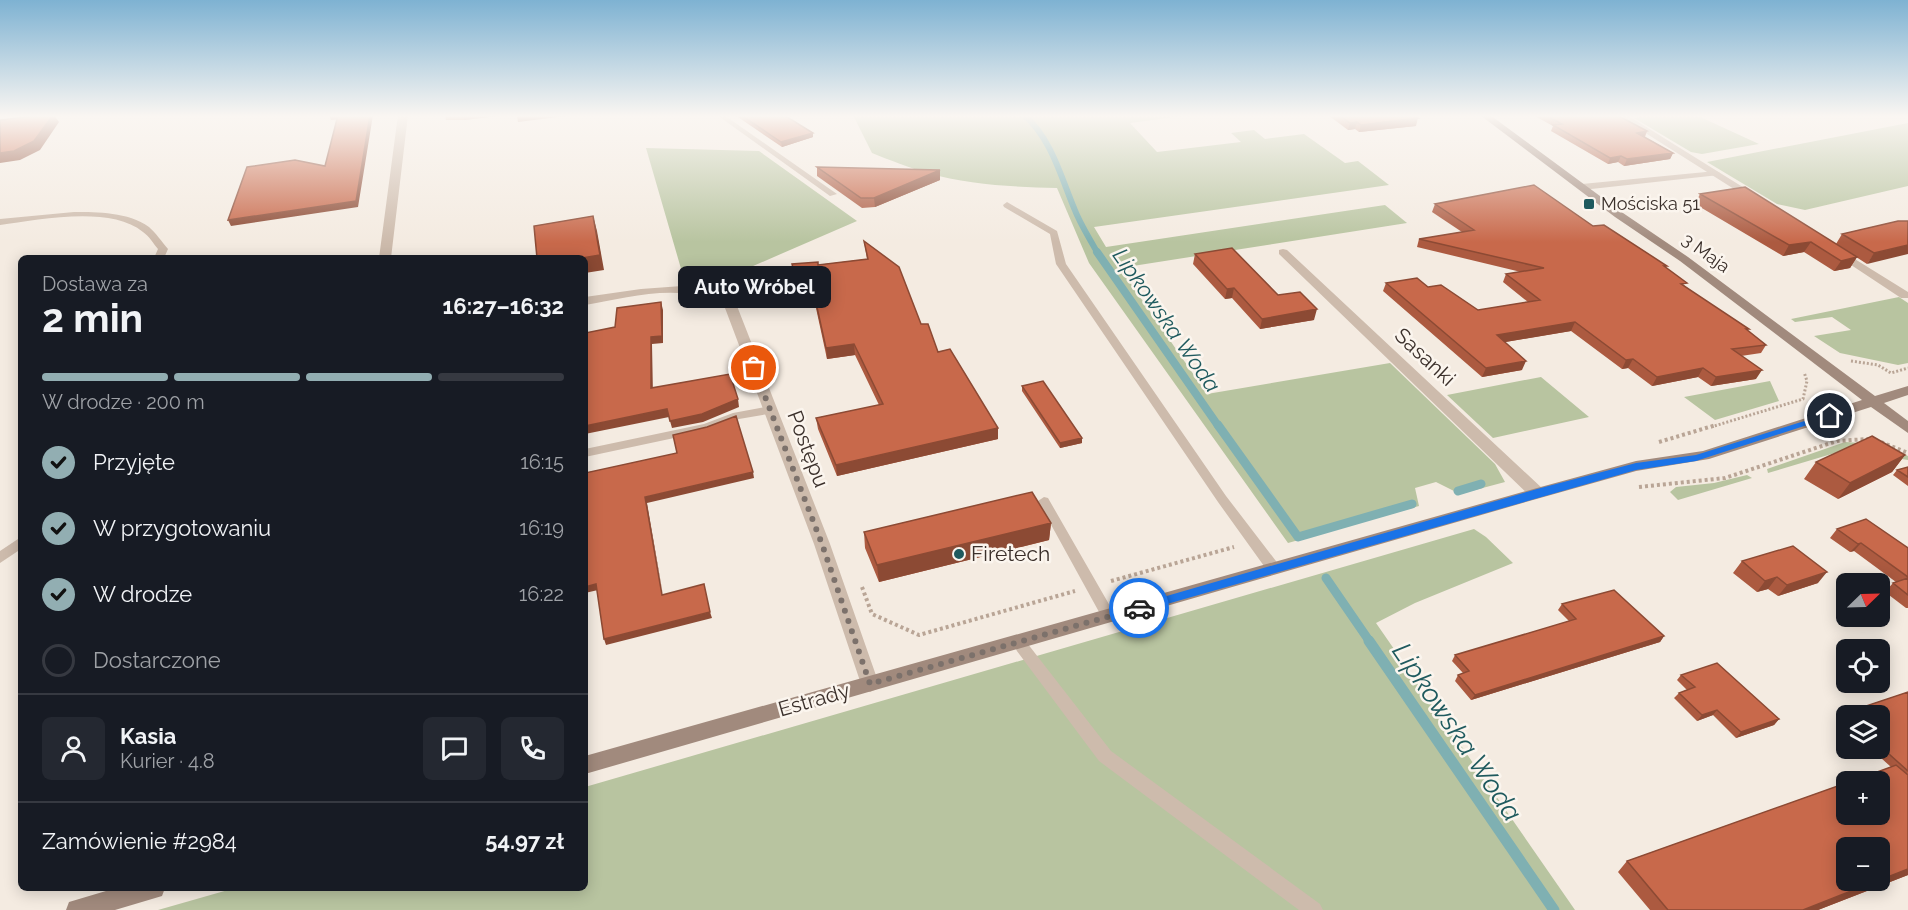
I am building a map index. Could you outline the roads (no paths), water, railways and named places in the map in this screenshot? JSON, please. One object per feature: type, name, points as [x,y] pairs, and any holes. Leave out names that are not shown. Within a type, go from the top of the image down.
[{"type":"main road","name":"3 Maja","points":[[1542,157],[1684,259],[1908,428]]},
{"type":"main road","name":"Estrady","points":[[588,764],[1537,493],[1636,466],[1696,458],[1874,403],[1908,390]]},
{"type":"main road","points":[[77,910],[131,891]]},
{"type":"street","points":[[385,255],[398,157]]},
{"type":"street","points":[[1691,157],[1765,204]]},
{"type":"street","points":[[1825,243],[1905,295]]},
{"type":"street","name":"Sasanki","points":[[1283,252],[1537,493]]},
{"type":"street","name":"Postępu","points":[[588,301],[687,289],[703,290],[722,297],[731,306],[822,544],[870,684]]},
{"type":"lane","points":[[780,157],[832,194]]},
{"type":"lane","points":[[1582,187],[1716,174]]},
{"type":"lane","points":[[1007,205],[1054,233],[1061,264],[1222,499],[1274,569]]},
{"type":"lane","points":[[0,222],[92,215],[122,219],[145,229],[163,249],[160,255]]},
{"type":"lane","points":[[588,452],[707,428],[737,417],[770,410]]},
{"type":"lane","points":[[1044,501],[1109,617]]},
{"type":"lane","points":[[0,558],[18,544]]},
{"type":"lane","points":[[1019,642],[1105,756],[1314,910]]},
{"type":"waterway","name":"Lipkowska Woda","points":[[1054,157],[1076,214],[1098,254]]},
{"type":"waterway","name":"Lipkowska Woda","points":[[1097,252],[1219,427]]},
{"type":"waterway","name":"Lipkowska Woda","points":[[1218,425],[1298,537],[1412,504]]},
{"type":"waterway","points":[[1458,491],[1481,484]]},
{"type":"waterway","name":"Lipkowska Woda","points":[[1326,578],[1370,642]]},
{"type":"waterway","name":"Lipkowska Woda","points":[[1369,641],[1554,910]]},
{"type":"place","name":"Mościska 51","points":[[1589,204]]},
{"type":"place","name":"Auto Wróbel","points":[[754,368]]},
{"type":"place","name":"Firetech","points":[[959,554]]}]
